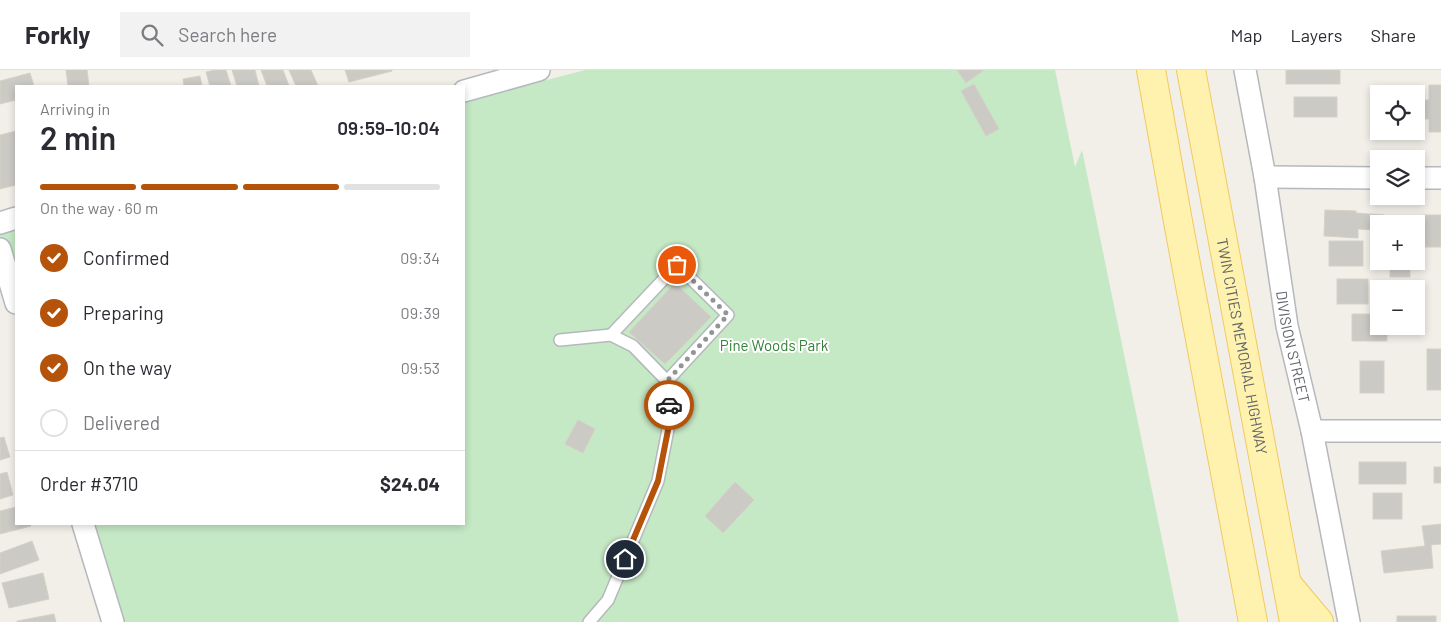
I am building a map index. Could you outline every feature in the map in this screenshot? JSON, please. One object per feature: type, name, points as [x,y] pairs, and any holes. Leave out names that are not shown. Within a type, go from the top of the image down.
[{"type":"main road","points":[[1151,70],[1253,622]]},
{"type":"main road","name":"TWIN CITIES MEMORIAL HIGHWAY","points":[[1191,70],[1294,622]]},
{"type":"main road","points":[[1288,585],[1319,622]]},
{"type":"street","points":[[465,91],[539,70]]},
{"type":"street","name":"DIVISION STREET","points":[[1245,70],[1265,177],[1287,326],[1312,431],[1349,622]]},
{"type":"street","points":[[1265,177],[1370,178]]},
{"type":"street","points":[[1425,178],[1441,178]]},
{"type":"street","points":[[0,223],[15,218]]},
{"type":"street","points":[[0,249],[15,300]]},
{"type":"street","points":[[1312,431],[1441,431]]},
{"type":"street","points":[[83,525],[113,622]]},
{"type":"lane","points":[[610,335],[677,265],[728,315],[667,381]]},
{"type":"lane","points":[[560,340],[610,335],[633,346],[667,381],[670,420],[658,481],[608,600],[589,622]]},
{"type":"green space","name":"Pine Woods Park","points":[[585,70],[1055,70],[1075,167],[1082,150],[1179,622],[113,622],[83,525],[465,525],[465,102]]},
{"type":"green space","points":[[15,219],[15,300],[0,249],[0,223]]},
{"type":"building","points":[[66,70],[87,70],[89,85],[68,85]]},
{"type":"building","points":[[226,70],[231,85],[210,85],[206,72]]},
{"type":"building","points":[[232,70],[255,70],[259,85],[237,85]]},
{"type":"building","points":[[261,70],[283,70],[289,85],[267,85]]},
{"type":"building","points":[[289,70],[311,70],[318,85],[296,85]]},
{"type":"building","points":[[345,70],[392,70],[392,71],[349,82]]},
{"type":"building","points":[[957,70],[984,70],[966,83]]},
{"type":"building","points":[[1286,70],[1340,70],[1340,84],[1286,84]]},
{"type":"building","points":[[30,73],[34,85],[15,85],[15,100],[0,104],[0,81]]},
{"type":"building","points":[[200,76],[202,85],[184,85],[183,79]]},
{"type":"building","points":[[974,84],[999,129],[986,136],[961,91]]},
{"type":"building","points":[[1429,85],[1441,85],[1441,132],[1429,132],[1429,119],[1425,119],[1425,100],[1429,100]]},
{"type":"building","points":[[1294,97],[1337,97],[1337,117],[1294,117]]},
{"type":"building","points":[[15,131],[15,185],[0,189],[0,135]]},
{"type":"building","points":[[1325,210],[1356,211],[1356,213],[1384,215],[1370,215],[1370,230],[1358,229],[1358,238],[1324,236]]},
{"type":"building","points":[[1425,215],[1441,215],[1441,247],[1425,247]]},
{"type":"building","points":[[1329,241],[1363,241],[1363,266],[1329,266]]},
{"type":"building","points":[[1390,270],[1410,270],[1410,277],[1390,277]]},
{"type":"building","points":[[1337,279],[1368,279],[1368,304],[1337,304]]},
{"type":"building","points":[[675,283],[711,317],[665,364],[629,332]]},
{"type":"building","points":[[1352,314],[1370,314],[1370,335],[1387,335],[1387,341],[1352,341]]},
{"type":"building","points":[[1427,349],[1441,349],[1441,390],[1427,390]]},
{"type":"building","points":[[1360,361],[1384,361],[1384,393],[1360,393]]},
{"type":"building","points":[[578,420],[595,429],[583,453],[565,444]]},
{"type":"building","points":[[4,437],[10,457],[0,460],[0,438]]},
{"type":"building","points":[[1359,462],[1406,462],[1406,484],[1359,484]]},
{"type":"building","points":[[1434,467],[1441,467],[1441,483],[1434,483]]},
{"type":"building","points":[[7,472],[13,495],[0,499],[0,474]]},
{"type":"building","points":[[735,482],[754,500],[723,533],[705,516]]},
{"type":"building","points":[[1373,493],[1402,493],[1402,519],[1373,519]]},
{"type":"building","points":[[15,507],[15,525],[31,526],[0,534],[0,511]]},
{"type":"building","points":[[1441,524],[1441,544],[1431,545],[1433,568],[1384,573],[1381,551],[1425,546],[1422,526]]},
{"type":"building","points":[[32,541],[39,560],[0,574],[0,553]]},
{"type":"building","points":[[43,573],[49,599],[9,608],[2,583]]},
{"type":"building","points":[[54,614],[56,622],[17,622],[17,621]]},
{"type":"building","points":[[1397,616],[1436,616],[1436,622],[1397,622]]},
{"type":"way so far","points":[[669,405],[667,381],[728,315],[677,265]]},
{"type":"route","points":[[625,559],[658,481],[670,420],[669,405]]}]
